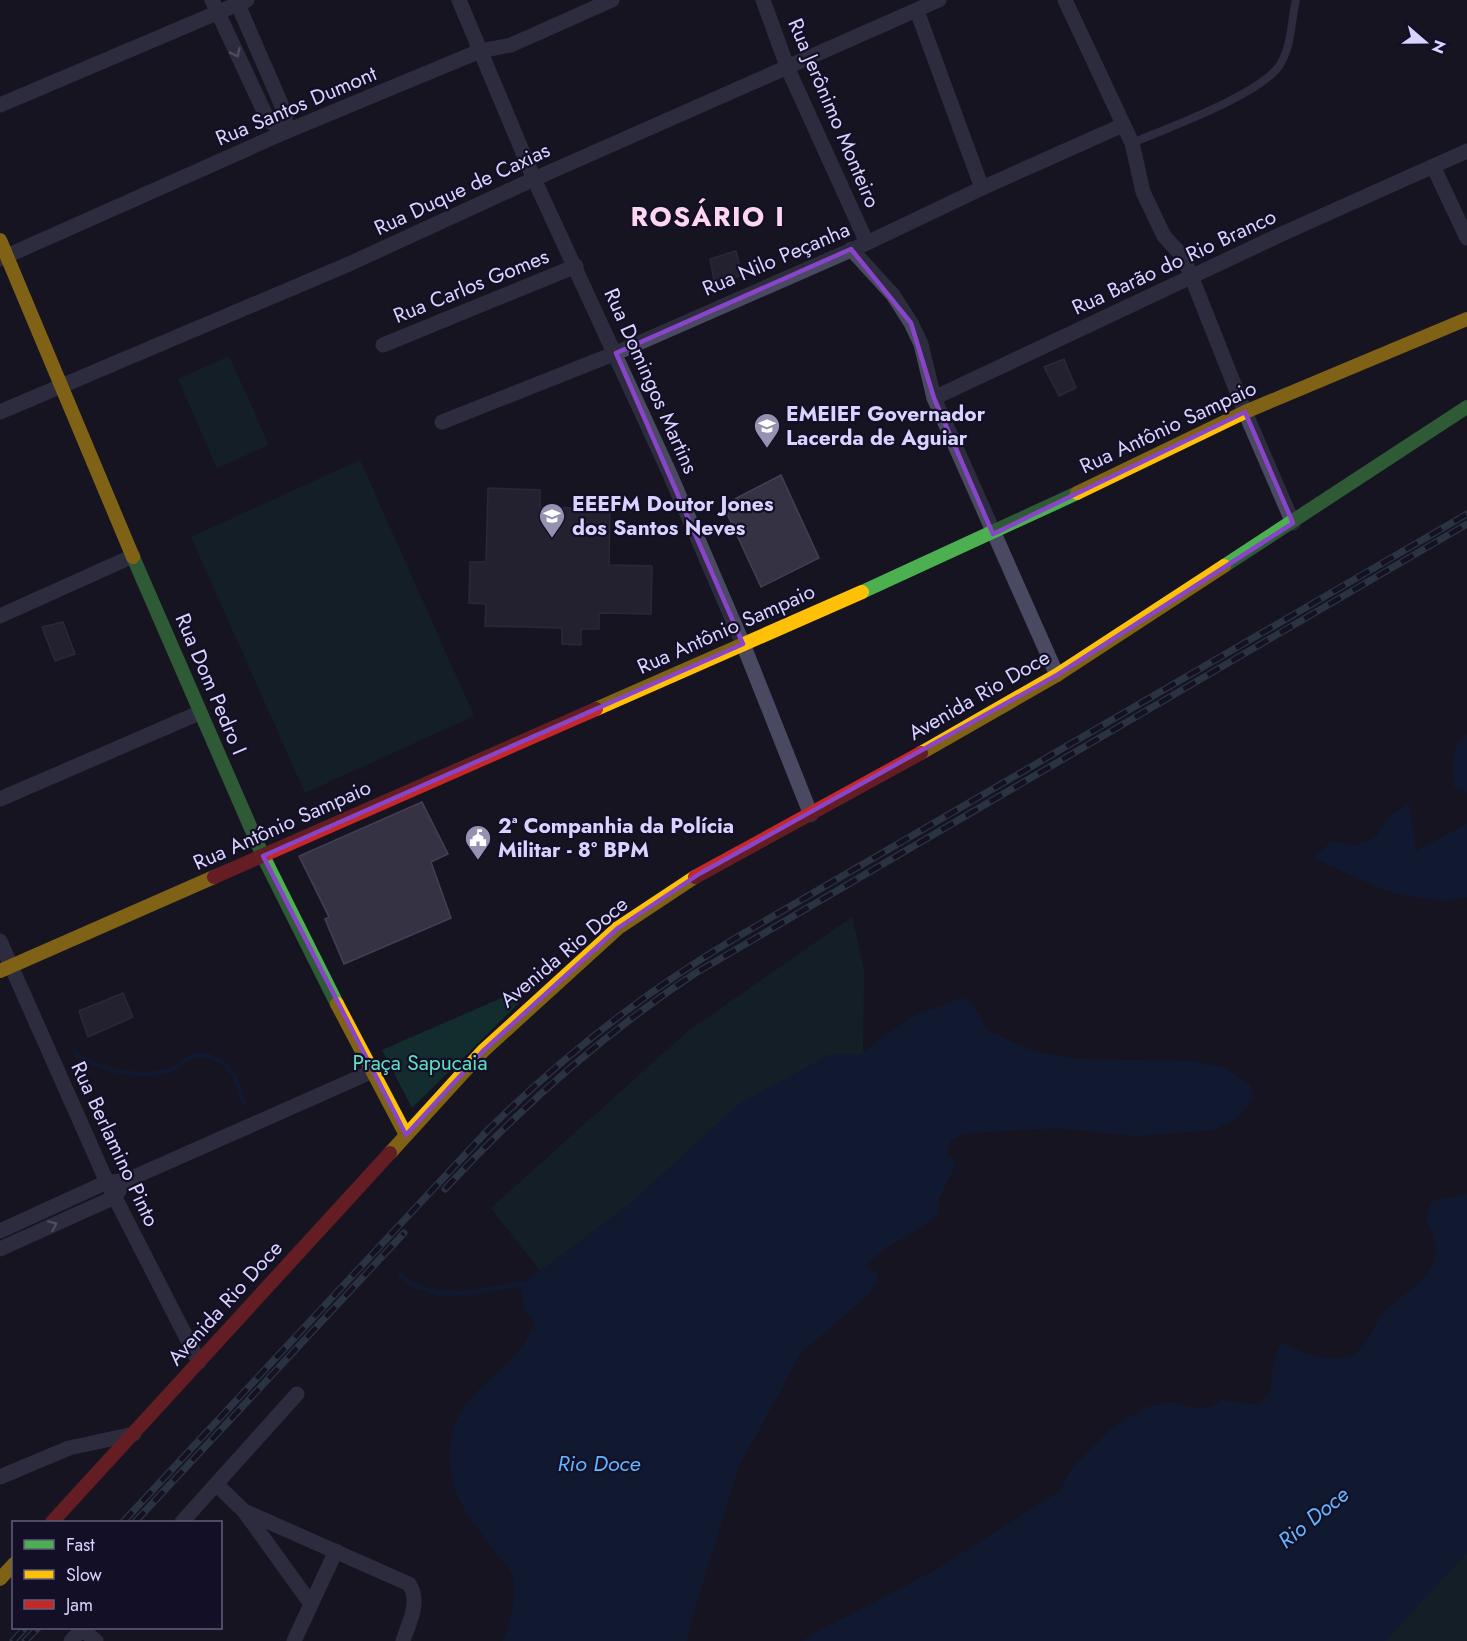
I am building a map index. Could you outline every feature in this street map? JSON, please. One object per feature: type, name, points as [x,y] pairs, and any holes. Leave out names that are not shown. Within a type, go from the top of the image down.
[{"type":"street","name":"Rua Domingos Martins","points":[[459,0],[534,179],[616,353],[743,644],[811,815]]},
{"type":"street","name":"Rua Santos Dumont","points":[[4,258],[285,132],[480,51],[512,45],[612,0]]},
{"type":"street","name":"Rua Jerônimo Monteiro","points":[[763,0],[788,69],[867,243]]},
{"type":"street","name":"Rua Duque de Caxias","points":[[0,412],[349,264],[534,179],[788,69],[939,0]]},
{"type":"street","points":[[1065,0],[1132,143],[1143,192],[1164,236],[1184,258],[1245,412],[1293,523]]},
{"type":"street","points":[[0,105],[215,6],[241,1],[285,112],[285,132]]},
{"type":"street","points":[[215,6],[268,120],[285,132]]},
{"type":"street","points":[[916,11],[982,188]]},
{"type":"street","name":"Rua Nilo Peçanha","points":[[442,422],[616,353],[867,243],[982,188],[1123,125]]},
{"type":"street","name":"Rua Barão do Rio Branco","points":[[934,398],[1467,151]]},
{"type":"street","points":[[1433,166],[1467,238]]},
{"type":"street","name":"Rua Dom Pedro I","points":[[0,240],[4,258],[263,856],[371,1072],[406,1135]]},
{"type":"street","points":[[851,249],[893,295],[912,323],[921,344],[934,398],[1057,675]]},
{"type":"street","name":"Rua Carlos Gomes","points":[[383,345],[576,266]]},
{"type":"street","name":"Rua Antônio Sampaio","points":[[5,969],[993,534],[1245,412],[1467,319]]},
{"type":"street","name":"Avenida Rio Doce","points":[[53,1521],[483,1051],[618,928],[699,874],[811,815],[1057,675],[1293,523],[1467,407]]},
{"type":"street","points":[[0,616],[133,556]]},
{"type":"street","points":[[0,799],[200,713]]},
{"type":"street","name":"Rua Berlamino Pinto","points":[[0,941],[5,969],[107,1182],[199,1362]]},
{"type":"street","points":[[0,1231],[107,1182],[125,1181],[371,1072]]},
{"type":"street","points":[[0,1249],[115,1197],[125,1181]]},
{"type":"street","points":[[183,1521],[297,1394]]},
{"type":"street","points":[[0,1477],[69,1448],[134,1434]]},
{"type":"street","points":[[216,1485],[244,1511],[310,1604]]},
{"type":"street","points":[[244,1511],[409,1584],[415,1597],[414,1608],[403,1641]]},
{"type":"street","points":[[294,1641],[336,1551]]},
{"type":"street","points":[[0,1579],[12,1566]]},
{"type":"street","points":[[71,1641],[82,1629]]},
{"type":"street","points":[[84,1629],[96,1641]]},
{"type":"lane","points":[[1132,143],[1194,117],[1265,80],[1280,66],[1286,55],[1296,0]]},
{"type":"highlighted area","points":[[851,249],[911,323],[934,398],[993,534],[1245,412],[1293,523],[1057,675],[699,874],[618,928],[483,1051],[406,1135],[263,856],[743,644],[616,353]]},
{"type":"green space","points":[[229,356],[269,445],[217,468],[178,379]]},
{"type":"green space","points":[[360,460],[474,716],[305,793],[191,537]]},
{"type":"green space","points":[[852,917],[864,969],[863,1052],[828,1055],[540,1271],[491,1208],[688,1031]]},
{"type":"green space","name":"Praça Sapucaia","points":[[513,993],[519,1003],[412,1108],[382,1050]]},
{"type":"green space","points":[[1467,1553],[1467,1641],[1385,1641]]},
{"type":"water","points":[[1467,734],[1467,792],[1454,787],[1453,765],[1455,751]]},
{"type":"water","points":[[1409,804],[1416,851],[1467,824],[1467,897],[1445,901],[1402,895],[1379,888],[1314,858],[1332,841],[1354,846],[1376,837],[1389,817]]},
{"type":"water","name":"Rio Doce","points":[[963,998],[971,1002],[988,1031],[1036,1052],[1078,1059],[1194,1061],[1226,1068],[1250,1085],[1253,1098],[1237,1119],[1213,1130],[1138,1136],[1058,1128],[966,1133],[951,1140],[947,1154],[956,1163],[939,1199],[938,1213],[930,1221],[882,1252],[865,1267],[876,1272],[878,1279],[868,1295],[801,1353],[739,1466],[687,1641],[503,1641],[512,1608],[514,1580],[508,1567],[476,1526],[457,1494],[451,1469],[451,1441],[457,1420],[468,1402],[511,1359],[524,1343],[535,1322],[524,1310],[521,1285],[626,1207],[738,1104],[828,1055],[860,1054],[913,1016]]},
{"type":"water","name":"Rio Doce","points":[[1467,1194],[1467,1553],[1385,1641],[803,1641],[932,1572],[1060,1491],[1072,1468],[1112,1428],[1147,1407],[1169,1402],[1195,1408],[1211,1407],[1221,1400],[1259,1405],[1270,1390],[1273,1368],[1281,1342],[1297,1350],[1325,1358],[1343,1358],[1358,1351],[1363,1347],[1385,1311],[1425,1276],[1434,1262],[1436,1245],[1426,1218],[1432,1201]]},
{"type":"building","points":[[736,251],[742,275],[715,285],[710,259]]},
{"type":"building","points":[[1064,359],[1076,388],[1059,396],[1044,367]]},
{"type":"building","points":[[781,475],[819,558],[761,587],[723,505]]},
{"type":"building","points":[[488,488],[540,490],[540,507],[610,509],[609,565],[652,566],[651,614],[599,613],[599,629],[581,629],[581,645],[562,644],[562,628],[485,626],[486,604],[469,603],[470,562],[486,562]]},
{"type":"building","points":[[63,622],[75,654],[55,661],[42,627]]},
{"type":"building","points":[[422,802],[448,854],[431,862],[451,918],[344,964],[325,919],[329,917],[299,856]]},
{"type":"building","points":[[123,993],[133,1017],[88,1037],[79,1011]]},
{"type":"waterway","points":[[75,1053],[107,1068],[144,1074],[174,1069],[196,1055],[207,1056],[219,1061],[232,1072],[244,1102]]},
{"type":"waterway","points":[[400,1275],[415,1285],[430,1291],[445,1293],[462,1293],[529,1283]]},
{"type":"railway","points":[[124,1521],[488,1130],[546,1076],[639,1001],[739,936],[1467,514]]},
{"type":"railway","points":[[445,1189],[503,1129],[595,1047],[694,974],[1467,524]]},
{"type":"railway","points":[[136,1521],[404,1233]]},
{"type":"railway","points":[[13,1641],[24,1629]]},
{"type":"railway","points":[[25,1641],[37,1629]]},
{"type":"traffic: fast","points":[[1224,566],[1467,407]]},
{"type":"traffic: fast","points":[[862,592],[1077,493]]},
{"type":"traffic: fast","points":[[133,557],[263,856],[337,1004]]},
{"type":"traffic: slow","points":[[0,240],[133,557]]},
{"type":"traffic: slow","points":[[1077,493],[1245,412],[1467,319]]},
{"type":"traffic: slow","points":[[921,753],[1057,675],[1224,566]]},
{"type":"traffic: slow","points":[[596,709],[862,592]]},
{"type":"traffic: slow","points":[[0,971],[214,877]]},
{"type":"traffic: slow","points":[[390,1153],[483,1051],[618,928],[695,877]]},
{"type":"traffic: slow","points":[[337,1004],[406,1135]]},
{"type":"traffic: slow","points":[[0,1579],[12,1566]]},
{"type":"traffic: jam","points":[[214,877],[596,709]]},
{"type":"traffic: jam","points":[[695,877],[921,753]]},
{"type":"traffic: jam","points":[[53,1521],[390,1153]]},
{"type":"place","name":"EMEIEF Governador Lacerda de Aguiar","points":[[767,449]]},
{"type":"place","name":"EEEFM Doutor Jones dos Santos Neves","points":[[552,539]]},
{"type":"place","name":"2ª Companhia da Polícia Militar - 8º BPM","points":[[478,861]]},
{"type":"district","name":"ROSÁRIO I","points":[[708,216]]}]
